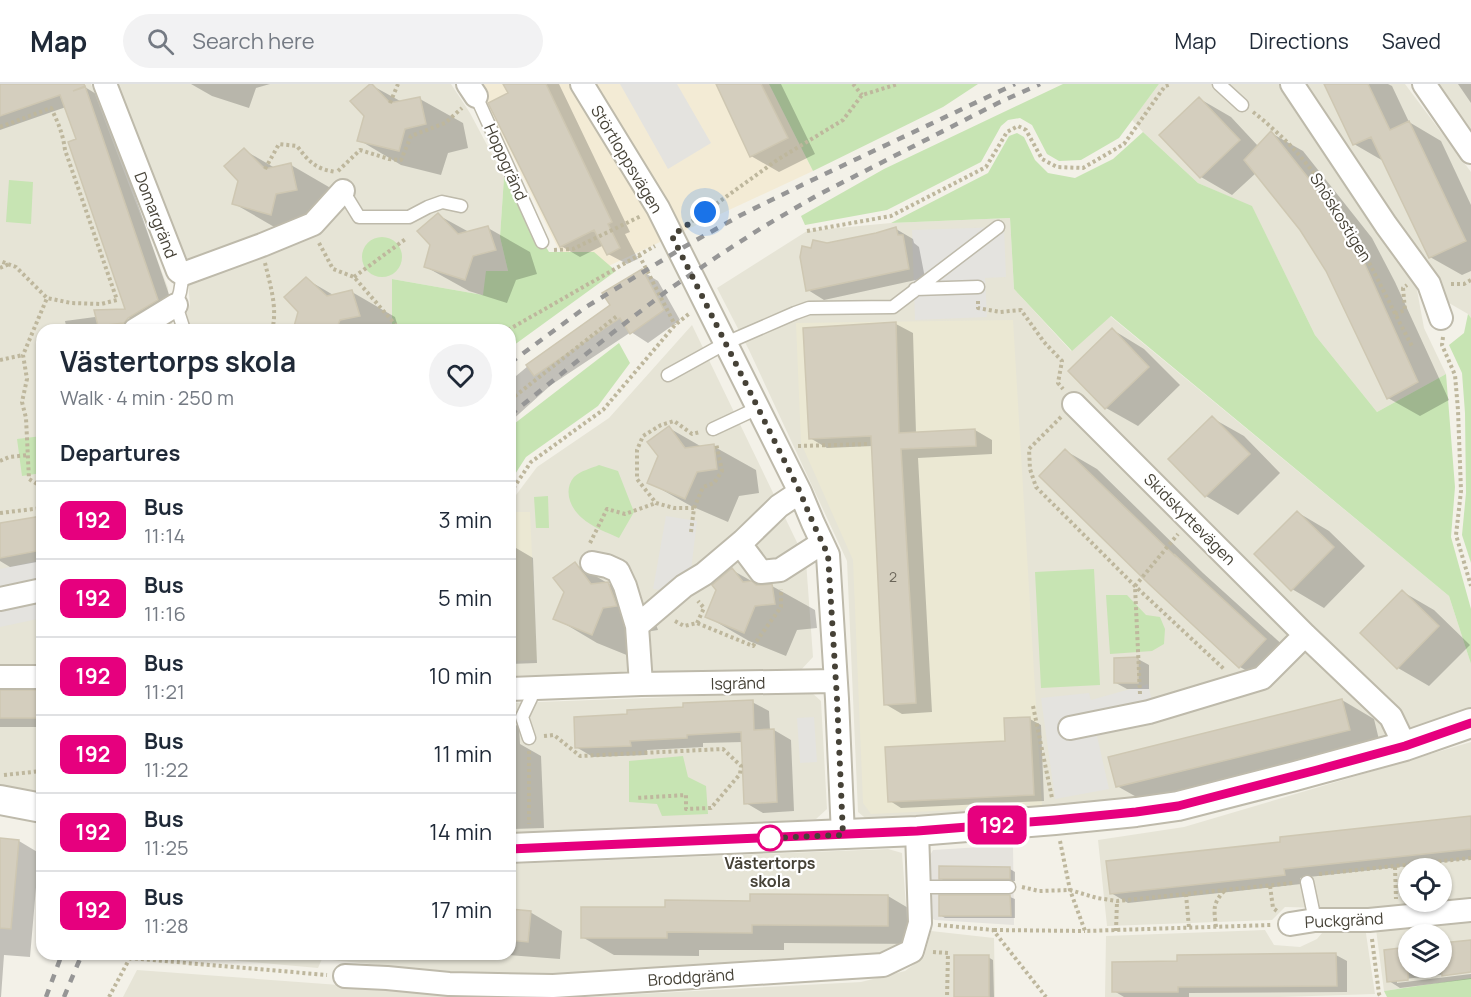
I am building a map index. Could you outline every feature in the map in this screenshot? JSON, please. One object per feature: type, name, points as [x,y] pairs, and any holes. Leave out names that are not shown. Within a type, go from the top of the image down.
[{"type":"street","name":"Domargränd","points":[[105,84],[178,271],[183,274],[262,246],[313,224],[343,191]]},
{"type":"street","name":"Störtloppsvägen","points":[[582,84],[658,208],[795,483],[828,555],[843,835]]},
{"type":"street","name":"Snöskostigen","points":[[1292,84],[1386,225],[1429,284],[1441,318]]},
{"type":"street","points":[[1424,84],[1471,152]]},
{"type":"street","points":[[144,324],[176,304]]},
{"type":"street","name":"Skidskyttevägen","points":[[1074,404],[1390,717],[1405,746]]},
{"type":"street","points":[[637,626],[684,586],[704,574],[740,544],[779,506],[795,483]]},
{"type":"street","points":[[740,544],[761,572],[780,570],[822,543]]},
{"type":"street","points":[[592,563],[618,571],[625,586],[637,626],[641,684]]},
{"type":"street","points":[[0,599],[36,591]]},
{"type":"street","points":[[1070,728],[1149,712],[1262,678],[1305,634]]},
{"type":"street","points":[[0,677],[36,677]]},
{"type":"street","name":"Isgränd","points":[[519,689],[641,684],[835,681]]},
{"type":"street","points":[[522,848],[917,831],[1136,812],[1178,806],[1405,746],[1471,723]]},
{"type":"street","points":[[0,801],[36,807]]},
{"type":"street","points":[[912,951],[920,924],[917,831]]},
{"type":"street","name":"Puckgränd","points":[[1290,924],[1315,920],[1369,920],[1471,910]]},
{"type":"street","name":"Broddgränd","points":[[345,976],[449,984],[553,986],[883,965],[912,951]]},
{"type":"lane","points":[[1219,84],[1242,105]]},
{"type":"lane","name":"Hoppgränd","points":[[472,90],[542,242]]},
{"type":"lane","points":[[343,191],[359,217],[409,217],[441,202],[461,206]]},
{"type":"lane","points":[[668,375],[726,343],[809,308],[892,306],[998,227]]},
{"type":"lane","points":[[182,324],[176,304],[183,274]]},
{"type":"lane","points":[[914,290],[978,287]]},
{"type":"lane","points":[[713,429],[758,408]]},
{"type":"lane","points":[[519,689],[531,698],[522,717],[529,738]]},
{"type":"lane","points":[[1307,882],[1315,920]]},
{"type":"lane","points":[[919,887],[1009,887]]},
{"type":"path","points":[[390,104],[398,84]]},
{"type":"path","points":[[853,84],[862,95]]},
{"type":"path","points":[[516,325],[672,236],[777,160],[843,120],[862,95],[898,84]]},
{"type":"path","points":[[807,231],[891,216],[986,167],[1007,132],[1018,126],[1026,130],[1042,159],[1057,167],[1083,168],[1124,144],[1165,86],[1171,84]]},
{"type":"path","points":[[265,169],[279,144],[297,146],[308,161],[322,170],[337,172],[360,150],[389,159],[401,160],[411,136],[444,123],[472,90]]},
{"type":"path","name":"Snöskostigen","points":[[1242,105],[1262,118],[1294,150],[1326,188],[1364,251],[1412,346]]},
{"type":"path","points":[[0,127],[51,108],[64,137],[65,150],[117,300],[91,304],[47,298],[16,267],[0,261]]},
{"type":"path","points":[[542,242],[553,250],[573,249],[658,208]]},
{"type":"path","points":[[313,224],[317,238],[333,269],[354,277],[395,324]]},
{"type":"path","points":[[354,277],[407,238]]},
{"type":"path","points":[[262,246],[273,298],[274,324]]},
{"type":"path","points":[[516,484],[531,462],[603,411],[675,325],[639,255]]},
{"type":"path","points":[[0,268],[9,264]]},
{"type":"path","points":[[1395,314],[1405,310],[1403,288],[1422,275]]},
{"type":"path","points":[[1464,284],[1471,280]]},
{"type":"path","points":[[978,287],[978,308],[1000,312],[1021,310],[1044,342],[1062,361],[1058,383],[1074,404],[1029,449],[1030,469],[1036,487],[1135,586],[1241,684]]},
{"type":"path","points":[[36,324],[47,298]]},
{"type":"path","points":[[516,395],[617,316]]},
{"type":"path","points":[[1441,318],[1442,345],[1455,375],[1458,410],[1461,491],[1456,536],[1471,586]]},
{"type":"path","points":[[36,324],[23,355],[27,379],[22,402],[26,418],[29,479],[36,483]]},
{"type":"path","points":[[0,360],[23,355]]},
{"type":"path","points":[[656,503],[638,479],[638,450],[643,436],[674,421],[692,434],[713,429],[722,471],[714,483],[703,487],[694,508],[691,531]]},
{"type":"path","points":[[795,483],[801,463],[793,446],[868,444]]},
{"type":"path","points":[[0,461],[9,457],[28,455]]},
{"type":"path","points":[[592,563],[588,556],[588,547],[607,509],[625,514],[656,503],[674,508],[694,508]]},
{"type":"path","points":[[0,513],[36,509]]},
{"type":"path","points":[[1149,712],[1141,695],[1135,586],[1190,519]]},
{"type":"path","points":[[656,610],[684,626],[697,623],[753,646],[782,607],[780,570]]},
{"type":"path","points":[[1034,706],[1070,890],[1084,931]]},
{"type":"path","points":[[522,848],[529,823],[529,738],[554,735],[580,756],[723,749],[741,766],[740,774],[711,808],[686,809],[686,795],[636,798]]},
{"type":"path","points":[[0,776],[36,772]]},
{"type":"path","points":[[1009,887],[1039,891],[1070,890],[1097,898],[1117,900],[1307,882],[1316,874],[1471,858]]},
{"type":"path","points":[[1395,867],[1397,917]]},
{"type":"path","points":[[1216,927],[1214,906],[1225,890]]},
{"type":"path","points":[[1186,894],[1189,928]]},
{"type":"path","points":[[1116,931],[1117,900]]},
{"type":"path","points":[[1369,920],[1381,997]]},
{"type":"path","points":[[920,924],[993,930],[1084,931],[1290,924]]},
{"type":"path","points":[[993,930],[1046,997]]},
{"type":"path","points":[[912,951],[948,953],[947,997]]},
{"type":"path","points":[[109,997],[128,960]]},
{"type":"path","points":[[173,960],[345,976]]},
{"type":"shaded area","points":[[0,84],[91,84],[168,288],[172,324],[36,324],[36,585],[0,592]]},
{"type":"shaded area","points":[[115,84],[451,84],[470,113],[504,177],[500,237],[508,271],[483,295],[392,279],[392,324],[183,324],[190,304],[186,262]]},
{"type":"shaded area","points":[[477,84],[769,84],[813,171],[589,275],[558,248]]},
{"type":"shaded area","points":[[620,84],[677,84],[711,143],[668,169]]},
{"type":"shaded area","points":[[1159,84],[1282,84],[1415,279],[1424,328],[1446,374],[1377,412],[1315,335],[1252,207],[1198,183],[1132,120]]},
{"type":"shaded area","points":[[1307,84],[1405,84],[1471,172],[1471,318],[1442,299],[1435,278]]},
{"type":"shaded area","points":[[1434,84],[1471,84],[1471,136]]},
{"type":"shaded area","points":[[1010,218],[1014,289],[1071,351],[1110,316],[1449,596],[1471,664],[1471,710],[1336,754],[1183,795],[1039,812],[869,821],[858,812],[847,561],[749,350],[717,288],[807,231],[891,223]]},
{"type":"shaded area","points":[[1004,227],[1006,277],[985,278],[987,317],[915,320],[912,230]]},
{"type":"shaded area","points":[[1013,320],[1042,806],[871,814],[863,803],[853,560],[801,443],[796,323]]},
{"type":"shaded area","points":[[692,325],[806,561],[813,657],[800,671],[516,676],[516,495],[537,467],[609,418]]},
{"type":"shaded area","points":[[516,512],[530,512],[537,660],[516,661]]},
{"type":"shaded area","points":[[666,516],[697,521],[691,570],[668,591],[653,589]]},
{"type":"shaded area","points":[[36,561],[36,581],[0,589],[0,569]]},
{"type":"shaded area","points":[[36,601],[36,791],[0,785],[0,609]]},
{"type":"shaded area","points":[[36,601],[36,619],[0,627],[0,609]]},
{"type":"shaded area","points":[[1148,684],[1157,723],[1097,736],[1109,789],[1055,799],[1041,698],[1089,693],[1091,700]]},
{"type":"shaded area","points":[[811,692],[821,701],[827,809],[816,819],[556,835],[516,834],[516,703]]},
{"type":"shaded area","points":[[814,717],[817,762],[800,763],[797,718]]},
{"type":"shaded area","points":[[1471,742],[1471,900],[1452,903],[1452,858],[1398,858],[1398,910],[1285,907],[1272,920],[1107,926],[1098,840],[1184,827]]},
{"type":"shaded area","points":[[1013,845],[1014,925],[935,920],[927,916],[926,862],[933,850]]},
{"type":"shaded area","points":[[888,849],[902,853],[908,933],[899,947],[878,960],[537,977],[446,972],[332,960],[516,960],[516,864]]},
{"type":"shaded area","points":[[1471,919],[1471,978],[1384,991],[1376,929],[1398,927],[1398,978],[1452,978],[1452,924],[1424,924]]},
{"type":"shaded area","points":[[1327,927],[1365,927],[1375,994],[1280,997],[1105,997],[1106,936],[1265,930],[1274,945],[1300,947],[1317,939]]},
{"type":"shaded area","points":[[931,931],[994,938],[995,997],[584,997],[861,982],[905,971],[924,957]]},
{"type":"shaded area","points":[[228,960],[322,960],[318,968]]},
{"type":"shaded area","points":[[137,970],[502,997],[123,997]]},
{"type":"green space","points":[[769,84],[978,84],[943,107],[813,171]]},
{"type":"green space","points":[[1063,84],[1159,84],[1119,138],[1081,160],[1059,161],[1047,154],[1032,125],[1020,118],[1008,120],[1001,126],[981,162],[887,210],[805,225],[801,216],[884,169]]},
{"type":"green space","points":[[1143,132],[1198,183],[1252,206],[1315,335],[1377,412],[1446,374],[1455,487],[1451,537],[1471,609],[1471,664],[1449,596],[1111,316],[1072,351],[1014,289],[1010,218],[891,223],[988,173],[1009,136],[1017,133],[1024,137],[1035,160],[1048,173],[1075,178],[1113,159]]},
{"type":"green space","points":[[504,177],[549,252],[594,252],[616,271],[516,344],[516,324],[392,324],[392,279],[483,295],[486,271],[508,271],[500,237]]},
{"type":"green space","points":[[9,180],[33,182],[31,224],[6,222]]},
{"type":"green space","points":[[382,237],[396,243],[402,257],[396,271],[382,277],[368,271],[362,257],[368,243]]},
{"type":"green space","points":[[1468,314],[1471,318],[1471,563],[1462,535],[1466,493],[1462,373],[1449,345],[1464,333]]},
{"type":"green space","points":[[619,343],[630,363],[598,406],[526,457],[516,473],[516,422]]},
{"type":"green space","points":[[36,437],[36,474],[22,476],[17,439]]},
{"type":"green space","points":[[599,465],[618,471],[634,512],[619,538],[586,521],[574,509],[569,499],[569,487],[574,477]]},
{"type":"green space","points":[[548,496],[549,528],[536,528],[534,497]]},
{"type":"green space","points":[[1094,569],[1100,685],[1041,688],[1035,572]]},
{"type":"green space","points":[[1106,595],[1127,595],[1146,615],[1160,617],[1165,629],[1164,644],[1152,651],[1110,654]]},
{"type":"green space","points":[[683,756],[688,777],[706,786],[708,814],[662,816],[657,804],[629,802],[629,761]]},
{"type":"green space","points":[[1471,978],[1471,997],[1387,997],[1384,991]]},
{"type":"building","points":[[0,84],[84,84],[158,300],[128,318],[124,323],[98,324],[94,310],[125,309],[68,142],[76,139],[60,95],[0,116]]},
{"type":"building","points":[[370,84],[390,103],[420,97],[426,124],[405,129],[399,151],[357,141],[364,116],[350,101]]},
{"type":"building","points":[[503,84],[546,84],[612,222],[608,224],[620,248],[607,255],[594,230],[560,247],[488,103],[508,93]]},
{"type":"building","points":[[716,84],[761,84],[788,138],[750,157]]},
{"type":"building","points":[[1324,84],[1368,84],[1390,130],[1409,121],[1466,241],[1429,258],[1371,137],[1353,145]]},
{"type":"building","points":[[1199,97],[1240,140],[1200,178],[1159,135]]},
{"type":"building","points":[[1271,131],[1340,218],[1364,262],[1418,382],[1387,399],[1326,271],[1300,230],[1244,160]]},
{"type":"building","points":[[244,148],[265,169],[291,163],[297,190],[276,194],[271,215],[232,204],[238,181],[224,166]]},
{"type":"building","points":[[438,213],[458,234],[488,226],[496,250],[473,256],[465,280],[424,267],[430,245],[417,231]]},
{"type":"building","points":[[896,227],[898,235],[903,235],[909,269],[806,291],[800,257],[802,246],[811,248],[813,240],[827,243]]},
{"type":"building","points":[[642,269],[664,310],[630,334],[620,318],[534,376],[526,365],[610,305],[602,293]]},
{"type":"building","points":[[306,277],[327,296],[352,290],[360,316],[340,320],[338,324],[295,324],[298,312],[284,297]]},
{"type":"building","points":[[896,322],[899,433],[975,429],[976,446],[901,449],[916,703],[884,705],[871,436],[809,439],[803,328]]},
{"type":"building","points":[[1112,328],[1149,367],[1105,409],[1068,371]]},
{"type":"building","points":[[1212,416],[1250,454],[1205,497],[1168,459]]},
{"type":"building","points":[[669,426],[685,448],[714,444],[717,469],[697,472],[685,499],[647,483],[658,456],[647,442]]},
{"type":"building","points":[[1065,449],[1175,556],[1266,639],[1239,668],[1039,476]]},
{"type":"building","points":[[1297,511],[1334,547],[1291,591],[1254,554]]},
{"type":"building","points":[[36,517],[36,551],[0,558],[0,523]]},
{"type":"building","points":[[575,562],[591,584],[608,582],[617,606],[603,608],[592,635],[553,619],[564,592],[553,578]]},
{"type":"building","points":[[732,568],[743,582],[752,581],[756,585],[772,584],[775,604],[755,606],[744,633],[705,617],[716,590],[712,585]]},
{"type":"building","points":[[1402,590],[1439,626],[1397,669],[1360,633]]},
{"type":"building","points":[[1138,657],[1138,683],[1114,683],[1114,658]]},
{"type":"building","points":[[0,690],[36,690],[36,718],[0,718]]},
{"type":"building","points":[[1342,699],[1350,730],[1116,787],[1108,757]]},
{"type":"building","points":[[753,700],[754,730],[774,729],[777,802],[744,804],[741,732],[630,741],[631,746],[575,748],[574,717],[627,714],[627,710],[683,707],[683,703]]},
{"type":"building","points":[[1030,717],[1034,795],[888,802],[885,747],[1005,741],[1004,718]]},
{"type":"building","points":[[1471,816],[1471,849],[1284,869],[1285,875],[1110,894],[1106,861],[1280,842],[1280,837]]},
{"type":"building","points":[[0,838],[19,840],[11,929],[0,928]]},
{"type":"building","points":[[939,866],[1010,867],[1010,879],[939,879]]},
{"type":"building","points":[[750,894],[888,895],[888,926],[752,925],[752,933],[667,932],[667,938],[581,938],[581,907],[665,907],[665,900],[750,901]]},
{"type":"building","points":[[939,895],[1010,895],[1011,916],[939,916]]},
{"type":"building","points":[[516,910],[531,911],[528,942],[516,941]]},
{"type":"building","points":[[1471,940],[1471,972],[1452,975],[1452,942]]},
{"type":"building","points":[[1398,948],[1398,978],[1408,978],[1408,980],[1387,982],[1384,950]]},
{"type":"building","points":[[1336,953],[1337,986],[1178,987],[1178,992],[1112,992],[1112,962],[1177,961],[1177,955]]},
{"type":"building","points":[[954,955],[989,955],[989,997],[954,997]]},
{"type":"railway","points":[[516,359],[586,307],[741,215],[1015,84]]},
{"type":"railway","points":[[516,410],[668,290],[763,227],[816,196],[1040,84]]},
{"type":"railway","points":[[46,997],[60,960]]},
{"type":"railway","points":[[64,997],[79,960]]},
{"type":"bus line","name":"192","points":[[516,849],[917,831],[1136,812],[1178,806],[1317,770],[1405,746],[1471,723]]},
{"type":"place","name":"Västertorps skola","points":[[770,838]]},
{"type":"route","points":[[705,212],[672,236],[800,492],[828,555],[843,835],[770,838]]}]
